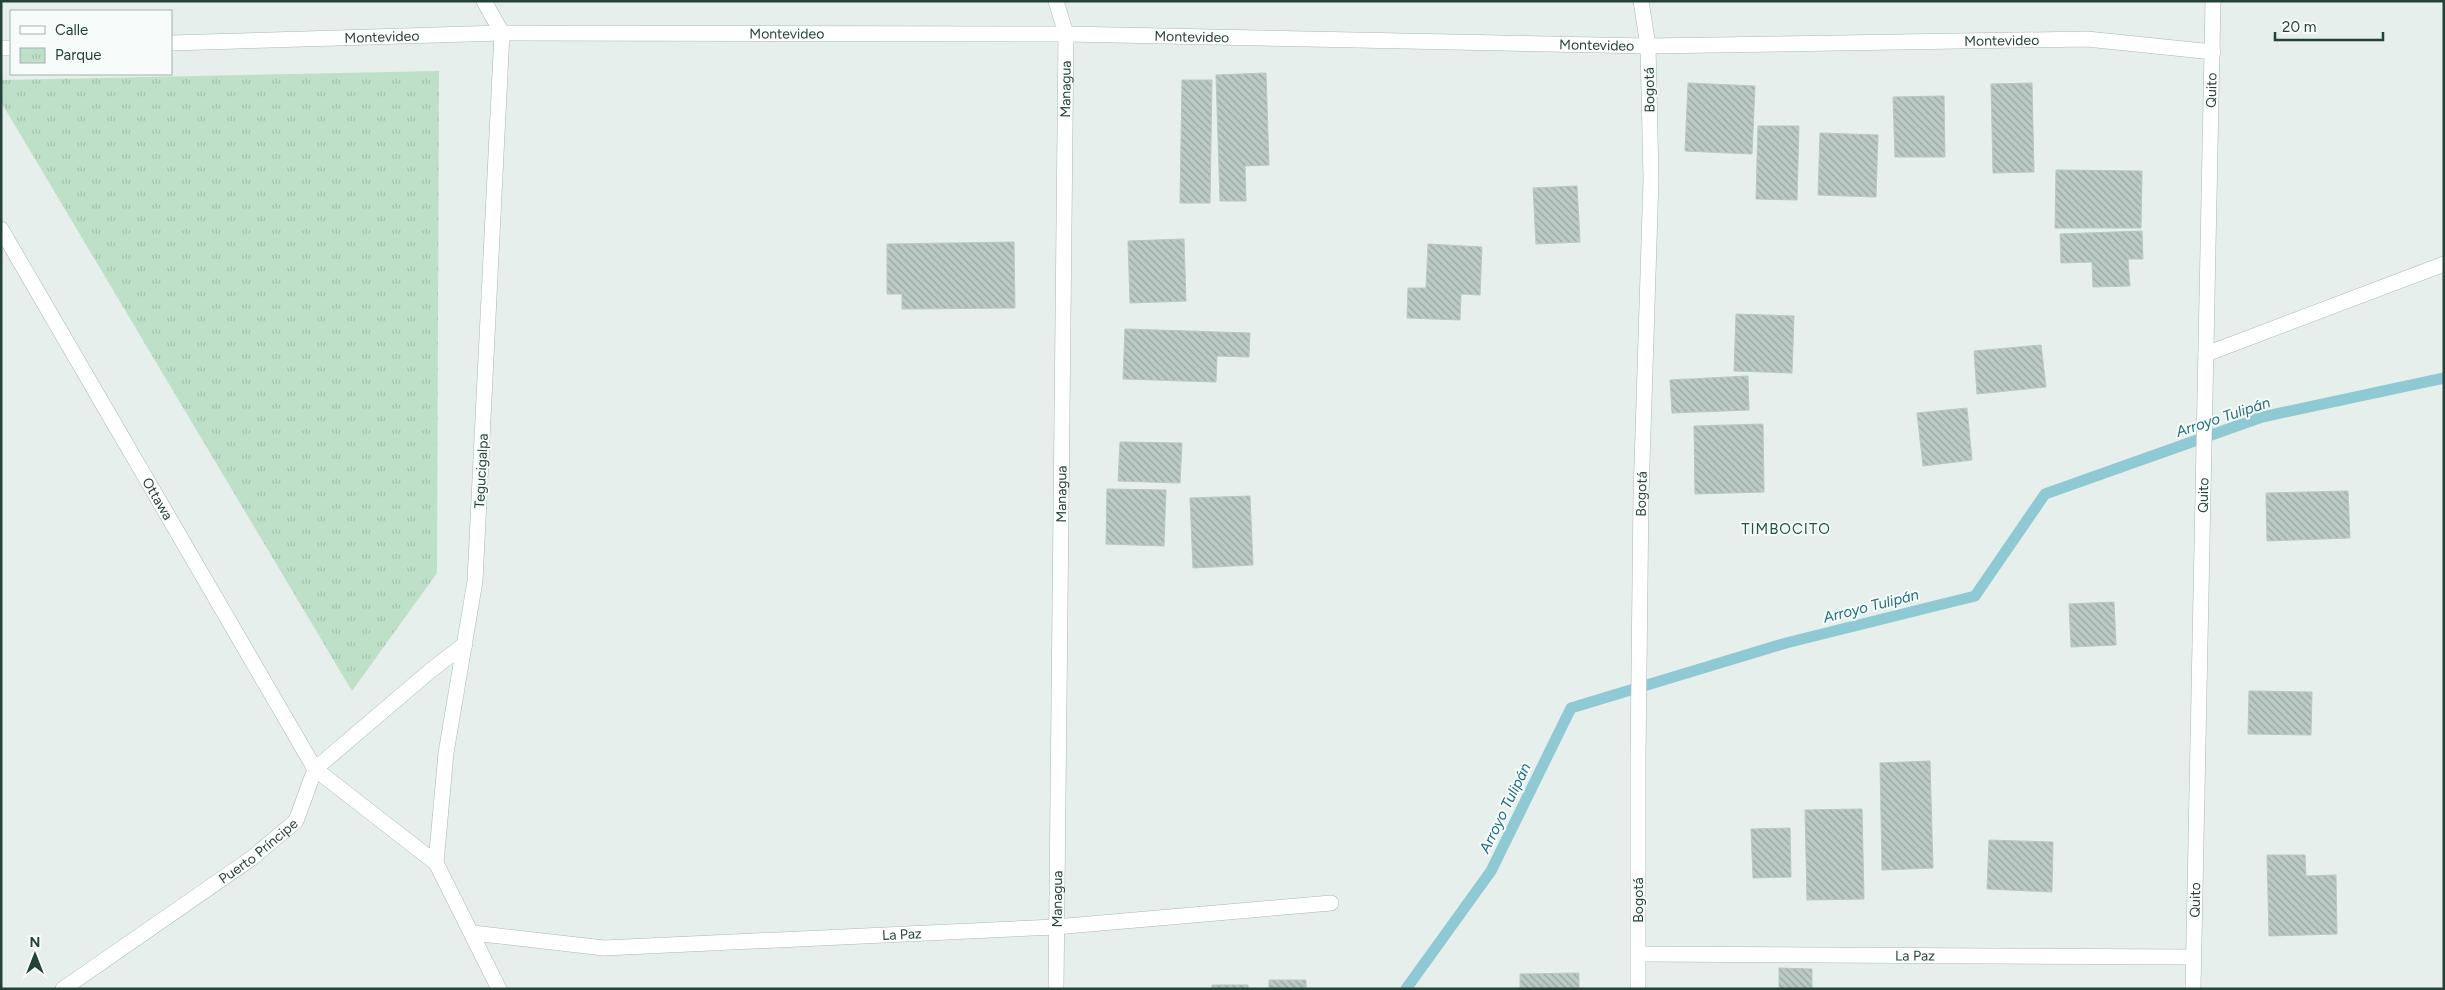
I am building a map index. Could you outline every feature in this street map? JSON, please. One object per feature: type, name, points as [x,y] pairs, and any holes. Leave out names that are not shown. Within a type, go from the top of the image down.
[{"type":"street","points":[[484,1],[502,33]]},
{"type":"street","name":"Managua","points":[[1056,1],[1066,34],[1055,927],[1056,989]]},
{"type":"street","name":"Bogotá","points":[[1638,989],[1638,757],[1642,486],[1652,179],[1648,46],[1641,1]]},
{"type":"street","name":"Quito","points":[[2193,989],[2214,1]]},
{"type":"street","name":"Montevideo","points":[[172,43],[502,33],[1066,34],[1648,46],[2087,38],[2213,52]]},
{"type":"street","name":"Tegucigalpa","points":[[436,863],[446,752],[476,581],[502,33]]},
{"type":"street","name":"Ottawa","points":[[1,229],[315,769]]},
{"type":"street","points":[[2206,354],[2444,264]]},
{"type":"street","name":"Puerto Príncipe","points":[[63,989],[252,858],[296,821],[315,769],[430,671],[465,644]]},
{"type":"street","points":[[315,769],[436,863],[473,933],[499,989]]},
{"type":"street","name":"La Paz","points":[[473,933],[604,948],[1055,927],[1330,903]]},
{"type":"street","name":"La Paz","points":[[1639,954],[2193,956]]},
{"type":"green space","points":[[439,71],[437,573],[352,691],[1,102],[1,80]]},
{"type":"building","points":[[1266,73],[1269,165],[1245,166],[1246,201],[1220,201],[1216,75]]},
{"type":"building","points":[[1182,80],[1212,80],[1210,203],[1180,203]]},
{"type":"building","points":[[1688,83],[1755,86],[1752,154],[1685,151]]},
{"type":"building","points":[[2032,83],[2034,172],[1993,173],[1991,84]]},
{"type":"building","points":[[1944,96],[1945,157],[1895,157],[1893,97]]},
{"type":"building","points":[[1758,126],[1799,126],[1797,200],[1756,199]]},
{"type":"building","points":[[1820,133],[1878,135],[1876,197],[1818,195]]},
{"type":"building","points":[[2056,170],[2142,171],[2141,228],[2055,228]]},
{"type":"building","points":[[1577,186],[1580,242],[1536,244],[1533,188]]},
{"type":"building","points":[[2142,231],[2143,259],[2128,259],[2130,286],[2093,287],[2092,262],[2061,263],[2060,234]]},
{"type":"building","points":[[1184,239],[1186,301],[1130,303],[1128,241]]},
{"type":"building","points":[[1014,242],[1015,308],[902,309],[902,294],[887,294],[887,244]]},
{"type":"building","points":[[1428,244],[1482,247],[1480,295],[1461,294],[1460,320],[1407,318],[1408,288],[1426,288]]},
{"type":"building","points":[[1736,314],[1794,316],[1792,373],[1734,371]]},
{"type":"building","points":[[1125,329],[1250,333],[1249,357],[1217,356],[1216,382],[1123,379]]},
{"type":"building","points":[[2041,345],[2046,387],[1977,394],[1974,351]]},
{"type":"building","points":[[1748,376],[1749,410],[1672,413],[1670,380]]},
{"type":"building","points":[[1967,408],[1972,460],[1923,466],[1917,413]]},
{"type":"building","points":[[1763,424],[1764,492],[1695,494],[1694,426]]},
{"type":"building","points":[[1120,442],[1182,443],[1180,483],[1118,481]]},
{"type":"building","points":[[1107,489],[1166,490],[1164,546],[1106,544]]},
{"type":"building","points":[[2348,491],[2350,538],[2267,541],[2266,493]]},
{"type":"building","points":[[1250,496],[1253,565],[1193,568],[1190,498]]},
{"type":"building","points":[[2114,602],[2116,645],[2071,647],[2069,604]]},
{"type":"building","points":[[2249,691],[2312,692],[2311,735],[2248,734]]},
{"type":"building","points":[[1930,761],[1933,868],[1882,870],[1880,763]]},
{"type":"building","points":[[1862,809],[1864,899],[1807,900],[1805,810]]},
{"type":"building","points":[[1790,828],[1791,877],[1753,878],[1751,829]]},
{"type":"building","points":[[1989,840],[2053,842],[2052,892],[1987,889]]},
{"type":"building","points":[[2267,855],[2305,855],[2306,876],[2336,875],[2337,934],[2269,936]]},
{"type":"building","points":[[1779,968],[1812,969],[1812,989],[1779,989]]},
{"type":"building","points":[[1579,973],[1579,989],[1520,989],[1520,974]]},
{"type":"building","points":[[1269,980],[1306,980],[1306,989],[1269,989]]},
{"type":"building","points":[[1212,985],[1248,985],[1248,989],[1212,989]]},
{"type":"waterway","name":"Arroyo Tulipán","points":[[1406,989],[1491,871],[1571,708],[1786,643],[1975,596],[2045,494],[2262,417],[2444,378]]},
{"type":"district","name":"TIMBOCITO","points":[[1786,529]]}]
